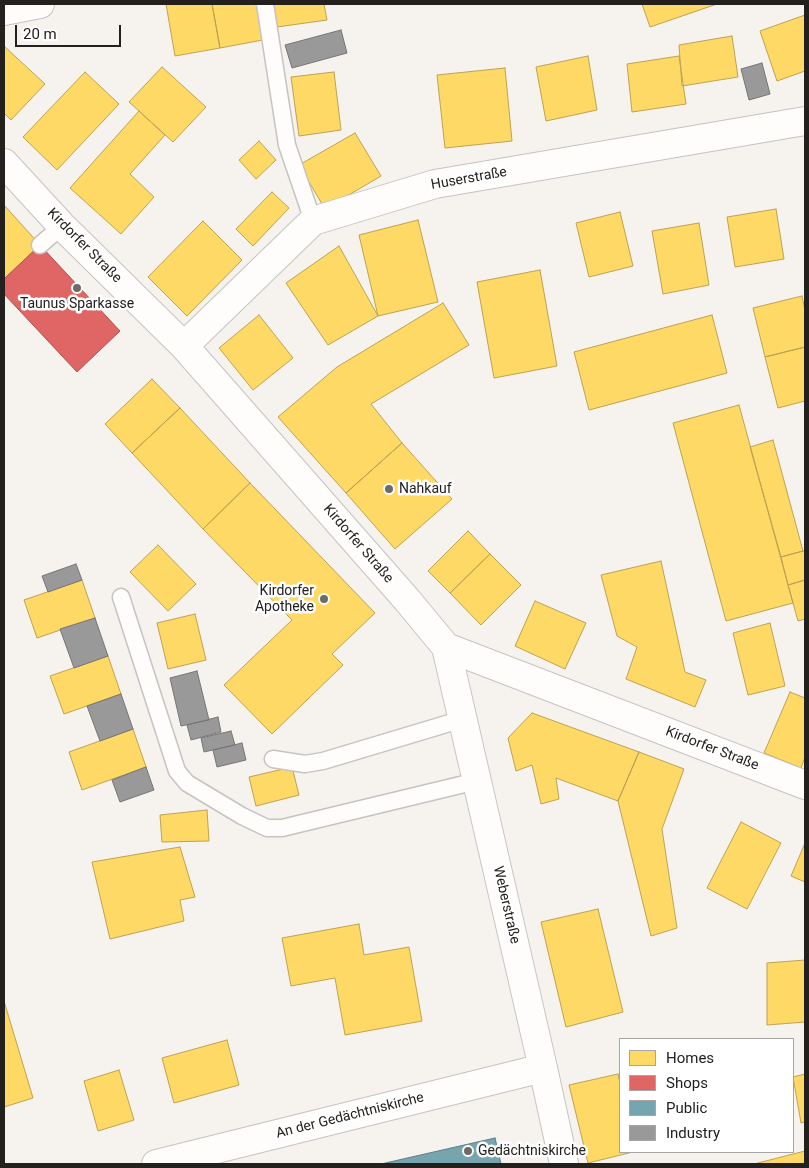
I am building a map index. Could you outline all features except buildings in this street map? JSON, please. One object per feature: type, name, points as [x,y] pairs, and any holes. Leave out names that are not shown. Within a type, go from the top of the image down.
[{"type":"street","points":[[4,12],[40,4]]},
{"type":"street","name":"Huserstraße","points":[[184,346],[312,221],[435,184],[805,121]]},
{"type":"street","name":"Kirdorfer Straße","points":[[4,163],[62,226],[184,346],[408,601],[446,647],[805,785]]},
{"type":"street","name":"Weberstraße","points":[[446,647],[564,1164]]},
{"type":"street","name":"An der Gedächtniskirche","points":[[156,1164],[543,1068]]},
{"type":"lane","points":[[265,4],[287,145],[312,221]]},
{"type":"lane","points":[[40,245],[62,226]]},
{"type":"lane","points":[[121,597],[178,771],[186,784],[242,816],[267,828],[282,828],[477,781]]},
{"type":"lane","points":[[273,759],[305,764],[323,761],[463,719]]},
{"type":"place","name":"Taunus Sparkasse","points":[[77,288]]},
{"type":"place","name":"Nahkauf","points":[[389,489]]},
{"type":"place","name":"Kirdorfer Apotheke","points":[[324,599]]},
{"type":"place","name":"Gedächtniskirche","points":[[468,1151]]}]
